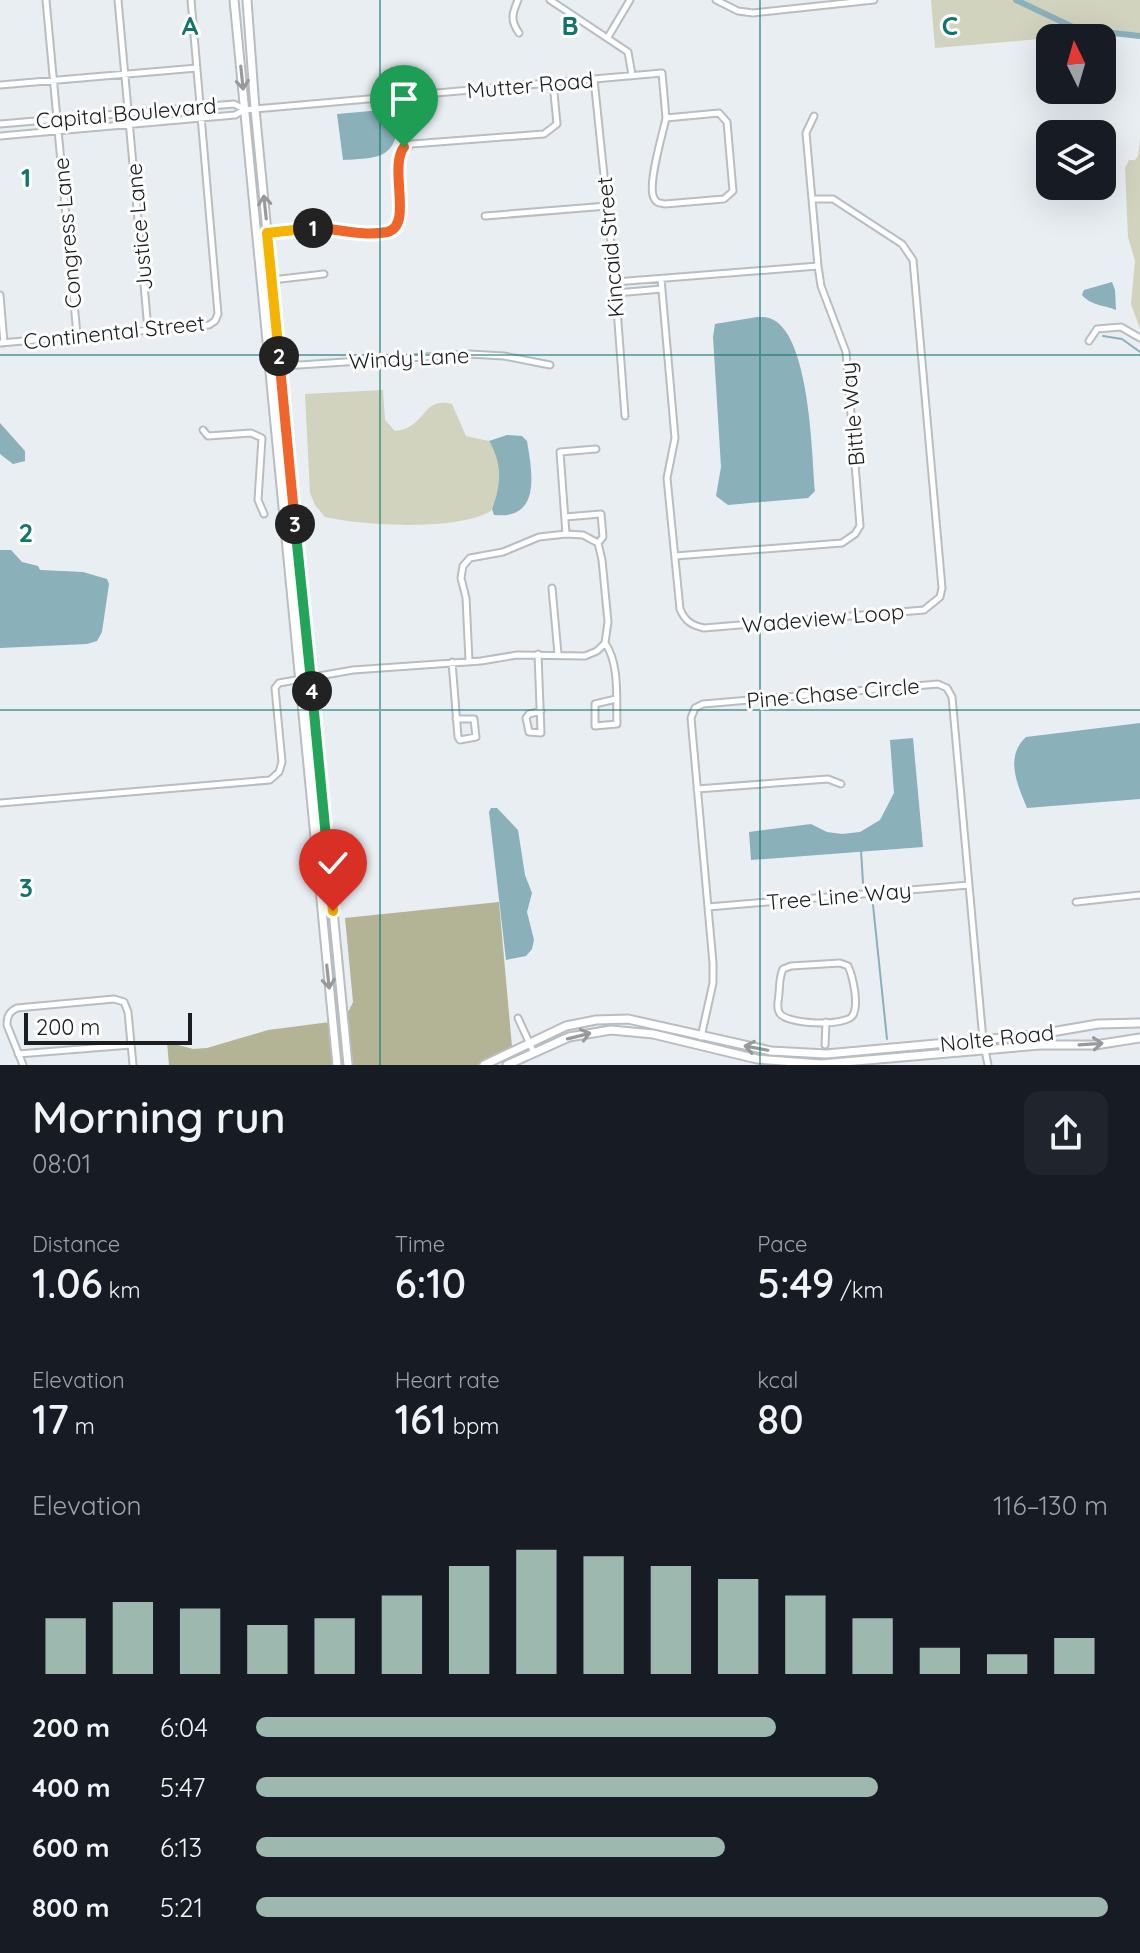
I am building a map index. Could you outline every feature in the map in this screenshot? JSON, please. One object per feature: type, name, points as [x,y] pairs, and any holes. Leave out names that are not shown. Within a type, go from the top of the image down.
[{"type":"main road","points":[[234,0],[337,1065]]},
{"type":"main road","points":[[247,0],[348,1065]]},
{"type":"main road","points":[[310,794],[322,793]]},
{"type":"main road","name":"Nolte Road","points":[[484,1065],[566,1026],[612,1019],[628,1019],[771,1051],[816,1054],[826,1059],[1040,1045],[1095,1045],[1140,1038]]},
{"type":"main road","name":"Nolte Road","points":[[826,1059],[873,1051],[1034,1035],[1098,1024],[1140,1023]]},
{"type":"main road","points":[[507,1065],[569,1037],[628,1029],[777,1061],[783,1058],[826,1059]]},
{"type":"street","name":"Congress Lane","points":[[46,0],[77,335]]},
{"type":"street","name":"Justice Lane","points":[[118,0],[148,329]]},
{"type":"street","name":"Continental Street","points":[[2,343],[209,325],[215,321],[218,314],[191,0]]},
{"type":"street","points":[[518,0],[512,23],[519,33]]},
{"type":"street","points":[[550,0],[628,52],[632,75]]},
{"type":"street","points":[[608,37],[630,0]]},
{"type":"street","points":[[716,0],[738,11],[753,13],[874,0]]},
{"type":"street","points":[[0,85],[197,68]]},
{"type":"street","name":"Mutter Road","points":[[244,110],[662,73],[666,118]]},
{"type":"street","name":"Kincaid Street","points":[[594,79],[625,416]]},
{"type":"street","points":[[267,233],[315,228],[332,228],[353,234],[390,231],[398,224],[401,215],[397,168],[398,155],[404,147],[544,134],[557,124],[553,83]]},
{"type":"street","name":"Capital Boulevard","points":[[0,124],[234,104],[244,110],[235,115],[0,136]]},
{"type":"street","points":[[719,113],[725,117],[734,185],[728,197],[665,204],[654,198],[652,186],[666,118],[719,113]]},
{"type":"street","name":"Bittle Way","points":[[675,556],[842,543],[860,526],[846,352],[826,302],[818,266],[806,133],[814,116]]},
{"type":"street","name":"Wadeview Loop","points":[[661,279],[675,438],[667,478],[683,618],[704,628],[924,610],[940,597],[942,588],[913,260],[902,244],[833,199],[813,199]]},
{"type":"street","points":[[485,216],[607,206]]},
{"type":"street","points":[[615,282],[818,266]]},
{"type":"street","points":[[272,280],[324,274]]},
{"type":"street","points":[[616,293],[662,289]]},
{"type":"street","points":[[0,295],[2,343]]},
{"type":"street","points":[[1089,341],[1097,329],[1117,326],[1140,338]]},
{"type":"street","name":"Windy Lane","points":[[268,367],[469,354],[504,356],[550,365]]},
{"type":"street","points":[[203,430],[208,436],[251,433],[262,438],[258,500],[264,514]]},
{"type":"street","points":[[566,534],[560,452],[596,449]]},
{"type":"street","points":[[565,517],[601,514],[603,537],[598,543]]},
{"type":"street","points":[[0,803],[270,780],[279,772],[282,762],[275,688],[279,683],[353,670],[469,661],[538,654],[585,656],[597,651],[605,643],[608,622],[598,543],[583,535],[539,537],[503,552],[470,558],[463,566],[461,578],[466,598],[469,661]]},
{"type":"street","points":[[552,588],[558,654]]},
{"type":"street","points":[[605,643],[613,654],[616,699],[617,724],[595,726],[595,704],[616,699]]},
{"type":"street","points":[[538,654],[541,711],[541,733],[529,732],[526,725],[529,714],[541,711]]},
{"type":"street","points":[[452,662],[456,719],[458,739],[476,737],[474,719],[456,719]]},
{"type":"street","name":"Pine Chase Circle","points":[[698,1046],[713,983],[691,718],[695,708],[703,704],[938,684],[947,688],[952,697],[983,1040],[988,1065]]},
{"type":"street","points":[[697,789],[828,779],[841,784]]},
{"type":"street","name":"Tree Line Way","points":[[708,907],[969,885]]},
{"type":"street","points":[[1076,902],[1140,895]]},
{"type":"street","points":[[832,963],[848,966],[854,994],[854,1014],[848,1020],[824,1022],[787,1020],[781,1015],[778,1010],[779,978],[783,969],[832,963]]},
{"type":"street","points":[[23,1065],[7,1025],[11,1011],[114,999],[124,1002],[128,1012],[133,1065]]},
{"type":"street","points":[[518,1018],[534,1053]]},
{"type":"street","points":[[824,1022],[826,1059]]},
{"type":"street","points":[[18,1054],[131,1045]]},
{"type":"green space","points":[[931,0],[1140,0],[1140,33],[1116,33],[1116,24],[1036,24],[1036,39],[935,48]]},
{"type":"green space","points":[[1140,138],[1140,329],[1131,304],[1135,261],[1128,237],[1125,168],[1129,160],[1135,160],[1138,156]]},
{"type":"green space","points":[[383,390],[385,420],[395,431],[413,424],[435,404],[452,404],[466,436],[489,441],[499,467],[497,493],[491,511],[456,522],[410,525],[362,523],[325,517],[310,493],[305,394]]},
{"type":"green space","points":[[499,902],[512,1047],[477,1065],[351,1065],[346,1016],[353,1002],[345,918]]},
{"type":"green space","points":[[330,1022],[334,1065],[169,1065],[167,1042],[193,1049],[207,1048],[268,1030]]},
{"type":"water","points":[[393,109],[398,114],[391,147],[378,156],[343,160],[337,114]]},
{"type":"water","points":[[1112,282],[1116,310],[1094,303],[1082,295],[1084,290]]},
{"type":"water","points":[[769,318],[783,327],[801,369],[810,424],[815,491],[808,498],[728,505],[716,496],[721,467],[713,337],[715,324]]},
{"type":"water","points":[[0,423],[25,451],[25,461],[13,464],[0,454]]},
{"type":"water","points":[[507,435],[522,436],[527,441],[531,466],[530,492],[520,510],[509,515],[494,515],[492,509],[499,475],[497,458],[489,441]]},
{"type":"water","points":[[0,550],[11,550],[22,562],[38,566],[40,570],[83,572],[107,579],[109,584],[102,632],[97,641],[0,648]]},
{"type":"water","points":[[1140,723],[1140,799],[1027,808],[1014,762],[1019,745],[1026,737]]},
{"type":"water","points":[[913,738],[923,847],[751,860],[749,832],[811,824],[827,832],[842,834],[860,832],[880,820],[894,793],[890,740]]},
{"type":"water","points":[[491,808],[497,808],[518,830],[525,875],[532,893],[527,912],[534,940],[532,949],[526,956],[506,960],[489,812]]},
{"type":"waterway","points":[[1016,0],[1077,29],[1140,36]]},
{"type":"waterway","points":[[1103,336],[1122,339],[1140,352]]},
{"type":"waterway","points":[[861,850],[863,883]]},
{"type":"waterway","points":[[873,905],[887,1039]]},
{"type":"route","points":[[333,911],[267,233],[315,228],[332,228],[353,234],[390,231],[398,224],[401,215],[397,168],[398,155],[404,147]]}]
